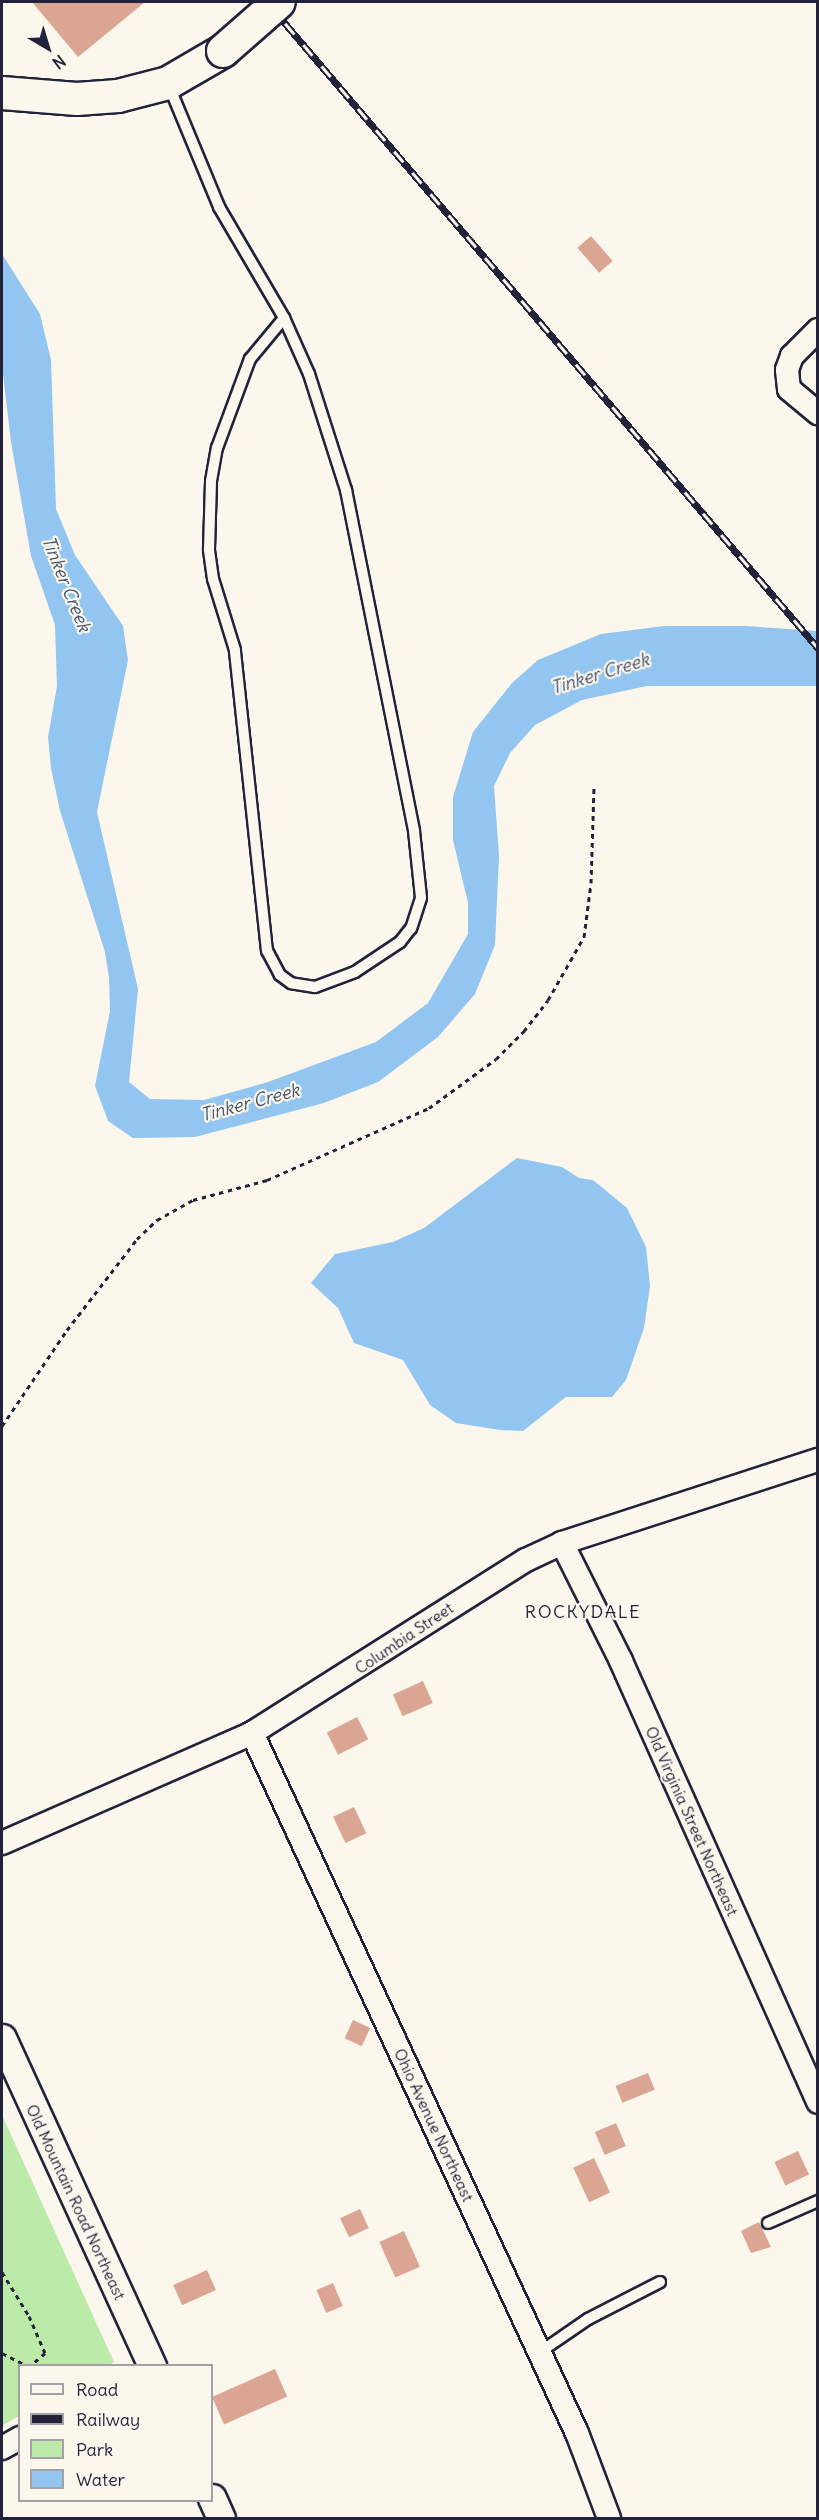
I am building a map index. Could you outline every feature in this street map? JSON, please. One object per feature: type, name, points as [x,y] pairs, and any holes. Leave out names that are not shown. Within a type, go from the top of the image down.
[{"type":"main road","points":[[2,93],[101,98],[168,83],[223,51],[279,2]]},
{"type":"street","points":[[818,330],[792,356],[787,370],[789,389],[818,413]]},
{"type":"street","name":"Columbia Street","points":[[2,1844],[252,1733],[526,1560],[562,1543],[818,1460]]},
{"type":"street","name":"Old Virginia Street Northeast","points":[[562,1543],[621,1661],[818,2102]]},
{"type":"street","name":"Ohio Avenue Northeast","points":[[252,1733],[577,2433],[609,2518]]},
{"type":"street","name":"Old Mountain Road Northeast","points":[[2,2038],[151,2364]]},
{"type":"street","points":[[2,2448],[18,2439]]},
{"type":"street","points":[[213,2500],[221,2518]]},
{"type":"lane","points":[[168,83],[214,196],[284,318],[316,393],[346,490],[414,831],[421,898],[411,928],[400,942],[355,972],[315,987],[291,983],[280,975],[267,951],[235,650],[213,579],[209,549],[211,481],[224,427],[250,359],[284,318]]},
{"type":"lane","points":[[768,2223],[818,2201]]},
{"type":"lane","points":[[540,2352],[588,2319],[660,2282]]},
{"type":"path","points":[[2,1426],[67,1330],[137,1239],[157,1220],[193,1200],[267,1180],[429,1108],[487,1067],[524,1031],[548,1000],[584,937],[591,883],[594,785]]},
{"type":"path","points":[[2,2272],[29,2316],[45,2353],[31,2364]]},
{"type":"path","points":[[2,2354],[24,2364]]},
{"type":"green space","points":[[2,2115],[114,2362],[111,2364],[18,2364],[18,2417],[2,2426]]},
{"type":"water","name":"Tinker Creek","points":[[2,254],[40,314],[51,360],[56,509],[75,555],[123,626],[128,660],[97,812],[138,989],[129,1082],[150,1099],[204,1100],[268,1082],[376,1042],[428,1003],[468,934],[468,903],[453,840],[453,797],[473,732],[512,683],[538,660],[601,634],[664,626],[746,626],[817,631],[817,686],[647,686],[582,700],[535,725],[510,753],[494,786],[499,856],[495,945],[475,994],[438,1037],[378,1082],[324,1103],[195,1137],[133,1138],[108,1121],[95,1086],[110,1011],[109,978],[105,952],[60,811],[51,768],[48,737],[57,686],[55,625],[31,556],[11,442],[2,365]]},
{"type":"water","points":[[517,1158],[562,1167],[579,1178],[593,1180],[627,1208],[646,1247],[650,1286],[644,1328],[626,1380],[612,1397],[566,1397],[523,1431],[456,1423],[430,1405],[403,1360],[354,1343],[338,1308],[311,1283],[335,1254],[393,1242],[424,1228]]},
{"type":"building","points":[[32,2],[145,2],[78,57]]},
{"type":"building","points":[[591,236],[613,261],[599,273],[577,248]]},
{"type":"building","points":[[423,1681],[433,1703],[403,1716],[393,1694]]},
{"type":"building","points":[[357,1717],[368,1739],[338,1755],[327,1732]]},
{"type":"building","points":[[354,1807],[366,1833],[345,1843],[333,1817]]},
{"type":"building","points":[[353,2020],[370,2028],[362,2046],[345,2038]]},
{"type":"building","points":[[648,2073],[655,2090],[622,2103],[616,2086]]},
{"type":"building","points":[[616,2123],[626,2146],[605,2155],[595,2132]]},
{"type":"building","points":[[798,2151],[809,2175],[785,2186],[774,2162]]},
{"type":"building","points":[[594,2158],[610,2192],[589,2202],[573,2168]]},
{"type":"building","points":[[360,2209],[369,2228],[349,2237],[340,2218]]},
{"type":"building","points":[[759,2222],[771,2247],[751,2253],[741,2231]]},
{"type":"building","points":[[404,2231],[420,2267],[395,2278],[379,2242]]},
{"type":"building","points":[[207,2270],[216,2290],[182,2305],[173,2285]]},
{"type":"building","points":[[333,2283],[343,2306],[326,2313],[316,2290]]},
{"type":"building","points":[[275,2369],[287,2396],[224,2424],[213,2399],[213,2397]]},
{"type":"railway","points":[[267,2],[818,648]]},
{"type":"district","name":"ROCKYDALE","points":[[583,1612]]}]
